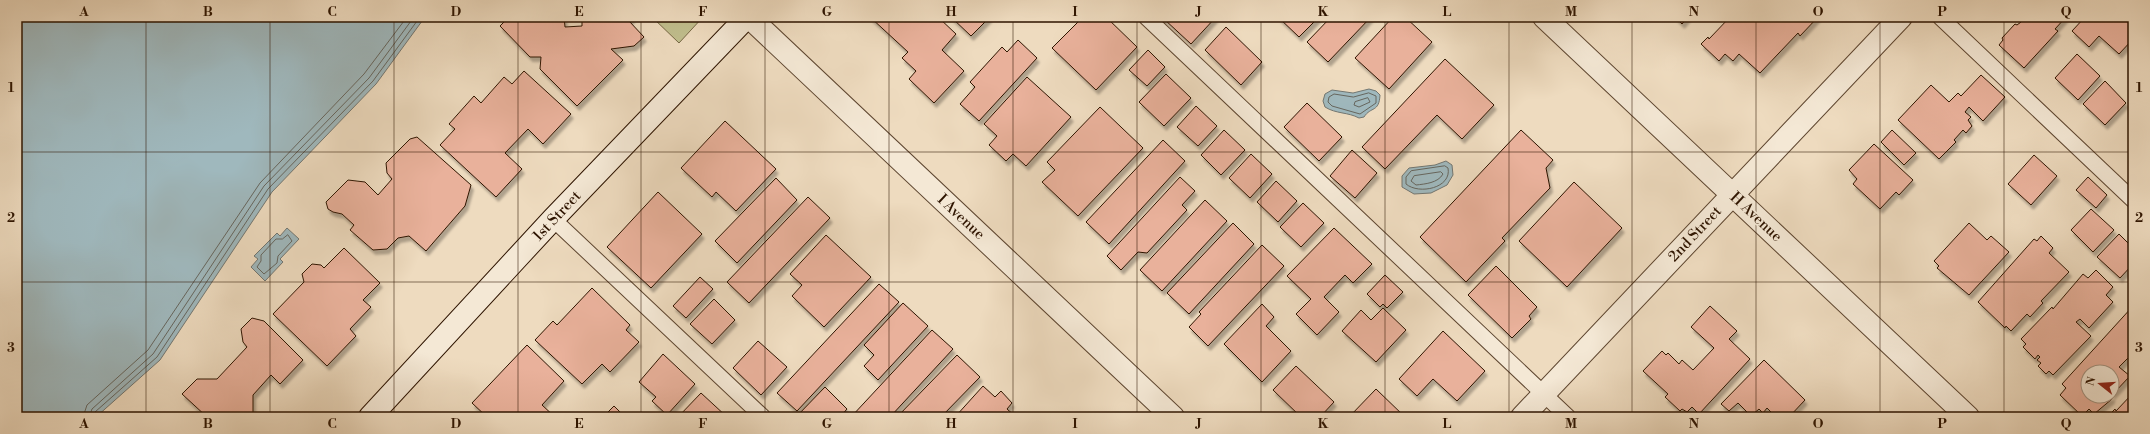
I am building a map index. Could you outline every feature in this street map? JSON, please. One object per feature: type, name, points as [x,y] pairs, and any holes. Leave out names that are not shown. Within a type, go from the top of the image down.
[{"type":"street","name":"1st Street","points":[[370,417],[553,220],[748,17]]},
{"type":"street","name":"I Avenue","points":[[748,17],[1173,417]]},
{"type":"street","name":"H Avenue","points":[[1544,17],[1968,417]]},
{"type":"street","name":"2nd Street","points":[[1522,417],[1901,17]]},
{"type":"lane","points":[[1146,17],[1568,417]]},
{"type":"lane","points":[[1940,17],[2133,200]]},
{"type":"lane","points":[[553,220],[762,417]]},
{"type":"shaded area","points":[[652,17],[703,17],[679,43]]},
{"type":"water","points":[[17,17],[425,17],[376,84],[272,192],[160,360],[96,417],[17,417]]},
{"type":"water","points":[[1369,89],[1376,91],[1380,95],[1379,101],[1376,107],[1369,111],[1364,117],[1359,118],[1329,109],[1325,107],[1323,101],[1325,94],[1332,90],[1353,93]]},
{"type":"water","points":[[1446,161],[1452,165],[1453,175],[1447,185],[1431,193],[1414,194],[1402,187],[1402,176],[1409,168],[1435,165]]},
{"type":"water","points":[[287,228],[299,239],[280,259],[283,262],[265,281],[251,267],[258,259],[254,256],[277,233],[280,236]]},
{"type":"building","points":[[509,17],[564,17],[565,27],[582,26],[582,17],[633,17],[629,21],[644,37],[634,46],[611,49],[623,60],[577,106],[540,69],[541,57],[530,57],[500,26]]},
{"type":"building","points":[[870,17],[938,17],[956,34],[942,50],[964,71],[934,103],[909,79],[916,71],[902,58],[908,52]]},
{"type":"building","points":[[951,17],[990,17],[971,36]]},
{"type":"building","points":[[1083,17],[1106,17],[1137,47],[1096,90],[1052,48]]},
{"type":"building","points":[[1156,17],[1216,17],[1191,44],[1164,19],[1159,20]]},
{"type":"building","points":[[1278,17],[1319,17],[1299,37]]},
{"type":"building","points":[[1331,17],[1371,17],[1328,62],[1307,42]]},
{"type":"building","points":[[1393,17],[1405,17],[1432,42],[1389,89],[1355,58]]},
{"type":"building","points":[[1675,17],[1688,17],[1682,24]]},
{"type":"building","points":[[1730,17],[1818,17],[1800,36],[1798,33],[1760,73],[1739,54],[1733,61],[1725,54],[1719,61],[1701,44],[1708,37],[1709,39]]},
{"type":"building","points":[[2016,17],[2066,17],[2055,29],[2058,31],[2024,68],[1999,45],[2003,40],[2002,38],[2015,24],[2017,25],[2021,22]]},
{"type":"building","points":[[2085,17],[2133,17],[2133,39],[2119,54],[2099,36],[2089,47],[2072,31]]},
{"type":"building","points":[[1226,27],[1262,62],[1241,85],[1205,50]]},
{"type":"building","points":[[1018,40],[1037,58],[979,121],[960,104],[975,87],[970,82],[1002,47],[1007,52]]},
{"type":"building","points":[[1148,50],[1165,67],[1147,86],[1129,70]]},
{"type":"building","points":[[2077,54],[2100,76],[2078,100],[2055,78]]},
{"type":"building","points":[[1445,59],[1494,105],[1462,139],[1437,115],[1385,169],[1362,147]]},
{"type":"building","points":[[524,71],[571,114],[543,144],[528,129],[505,153],[522,169],[496,197],[440,145],[455,129],[449,124],[474,96],[481,103],[504,77],[512,84]]},
{"type":"building","points":[[1166,74],[1191,98],[1164,126],[1139,102]]},
{"type":"building","points":[[1981,75],[2005,97],[1983,121],[1969,107],[1965,112],[1971,117],[1968,120],[1972,126],[1966,133],[1963,130],[1954,140],[1956,142],[1939,159],[1898,120],[1931,85],[1949,102],[1958,93],[1961,96]]},
{"type":"building","points":[[1027,77],[1071,117],[1026,166],[1013,154],[1006,161],[989,145],[997,136],[984,124]]},
{"type":"building","points":[[2105,81],[2126,103],[2105,125],[2083,104]]},
{"type":"building","points":[[1307,103],[1342,137],[1319,161],[1284,127]]},
{"type":"building","points":[[1196,106],[1217,126],[1198,146],[1177,127]]},
{"type":"building","points":[[1100,107],[1143,148],[1078,216],[1042,182],[1055,170],[1047,162]]},
{"type":"building","points":[[725,121],[776,169],[736,211],[716,192],[712,197],[681,168]]},
{"type":"building","points":[[1224,130],[1245,150],[1221,175],[1201,155]]},
{"type":"building","points":[[1521,130],[1553,160],[1546,168],[1550,188],[1502,238],[1505,241],[1466,282],[1420,237]]},
{"type":"building","points":[[1892,130],[1916,153],[1904,165],[1881,142]]},
{"type":"building","points":[[417,137],[471,185],[465,206],[426,251],[409,236],[398,238],[387,249],[373,250],[350,230],[354,225],[342,214],[328,209],[326,202],[348,180],[365,182],[378,195],[392,179],[387,173],[386,163],[410,139]]},
{"type":"building","points":[[1163,140],[1185,161],[1109,244],[1086,222]]},
{"type":"building","points":[[1874,144],[1913,180],[1899,195],[1896,192],[1880,209],[1853,184],[1857,179],[1849,170]]},
{"type":"building","points":[[1352,150],[1377,173],[1355,198],[1330,176]]},
{"type":"building","points":[[1251,154],[1272,174],[1250,198],[1229,178]]},
{"type":"building","points":[[2034,155],[2057,176],[2031,205],[2008,184]]},
{"type":"building","points":[[1180,177],[1195,191],[1182,205],[1187,210],[1147,253],[1138,252],[1121,270],[1107,256]]},
{"type":"building","points":[[2088,177],[2107,195],[2096,208],[2076,190]]},
{"type":"building","points":[[776,178],[797,200],[737,263],[715,241]]},
{"type":"building","points":[[1276,181],[1297,201],[1278,222],[1257,202]]},
{"type":"building","points":[[1574,182],[1622,228],[1567,287],[1519,241]]},
{"type":"building","points":[[658,192],[702,234],[651,288],[607,247]]},
{"type":"building","points":[[808,197],[830,218],[749,303],[727,282]]},
{"type":"building","points":[[1205,200],[1227,221],[1162,291],[1140,270]]},
{"type":"building","points":[[1303,203],[1324,223],[1301,247],[1280,227]]},
{"type":"building","points":[[2091,209],[2114,230],[2093,252],[2071,230]]},
{"type":"building","points":[[1233,223],[1254,244],[1189,314],[1167,293]]},
{"type":"building","points":[[1969,223],[1987,240],[1991,236],[2009,252],[1969,295],[1937,268],[1939,266],[1934,261]]},
{"type":"building","points":[[1334,228],[1372,264],[1353,283],[1345,275],[1324,297],[1339,312],[1317,335],[1296,314],[1311,299],[1287,276]]},
{"type":"building","points":[[2119,234],[2133,248],[2133,264],[2120,278],[2097,257]]},
{"type":"building","points":[[826,235],[871,277],[824,327],[792,296],[802,285],[790,274]]},
{"type":"building","points":[[2041,236],[2053,248],[2049,253],[2069,272],[2041,301],[2043,303],[2030,317],[2027,314],[2011,331],[2006,326],[2005,328],[1978,302],[2034,239],[2037,241]]},
{"type":"building","points":[[1262,245],[1284,266],[1208,346],[1189,327],[1201,314],[1199,312]]},
{"type":"building","points":[[344,248],[380,283],[363,300],[371,307],[350,329],[356,336],[327,366],[273,314],[304,282],[302,274],[312,264],[321,265],[324,268]]},
{"type":"building","points":[[1496,266],[1537,307],[1529,316],[1531,319],[1512,338],[1468,295]]},
{"type":"building","points":[[2096,270],[2113,287],[2106,295],[2113,302],[2089,328],[2080,319],[2076,322],[2091,336],[2053,375],[2049,371],[2046,374],[2038,366],[2041,363],[2037,360],[2040,357],[2038,355],[2035,359],[2023,347],[2026,344],[2021,339],[2052,307],[2053,309],[2083,274],[2088,278]]},
{"type":"building","points":[[1385,275],[1403,292],[1387,308],[1383,304],[1380,307],[1367,294]]},
{"type":"building","points":[[700,277],[713,289],[686,318],[673,306]]},
{"type":"building","points":[[879,284],[899,302],[797,411],[777,393]]},
{"type":"building","points":[[592,288],[630,325],[626,330],[639,342],[610,372],[602,364],[582,384],[535,340],[553,321],[557,325]]},
{"type":"building","points":[[714,299],[735,320],[712,344],[690,324]]},
{"type":"building","points":[[903,303],[928,326],[878,380],[864,366],[874,355],[864,345]]},
{"type":"building","points":[[1262,304],[1274,317],[1266,326],[1291,351],[1262,382],[1224,344]]},
{"type":"building","points":[[1710,306],[1737,331],[1729,339],[1750,359],[1699,414],[1692,407],[1687,412],[1682,409],[1680,411],[1665,397],[1668,394],[1643,371],[1662,351],[1666,355],[1668,353],[1679,364],[1682,360],[1693,370],[1714,348],[1691,327]]},
{"type":"building","points":[[2133,306],[2133,353],[2120,366],[2120,364],[2080,364]]},
{"type":"building","points":[[1383,308],[1406,330],[1376,362],[1342,331],[1361,310],[1371,320]]},
{"type":"building","points":[[252,318],[264,321],[303,360],[280,384],[271,375],[253,395],[253,413],[257,417],[207,417],[182,394],[197,379],[217,379],[247,347],[243,342],[241,329]]},
{"type":"building","points":[[932,330],[953,349],[890,417],[851,417]]},
{"type":"building","points":[[1443,331],[1485,371],[1457,401],[1433,379],[1417,396],[1399,379]]},
{"type":"building","points":[[758,341],[787,367],[761,395],[733,368]]},
{"type":"building","points":[[527,345],[564,381],[542,405],[555,417],[487,417],[472,403]]},
{"type":"building","points":[[663,354],[695,384],[667,415],[652,401],[656,397],[639,382]]},
{"type":"building","points":[[957,355],[980,377],[941,417],[897,417]]},
{"type":"building","points":[[1764,360],[1805,400],[1789,417],[1776,417],[1767,408],[1763,413],[1759,409],[1751,416],[1738,403],[1729,411],[1721,404]]},
{"type":"building","points":[[2080,364],[2080,404],[2106,404],[2094,414],[2089,409],[2082,416],[2060,395],[2066,388],[2062,384]]},
{"type":"building","points":[[1296,366],[1334,402],[1320,417],[1301,417],[1273,390]]},
{"type":"building","points":[[2120,368],[2130,376],[2120,387]]},
{"type":"building","points":[[983,386],[995,397],[1001,391],[1012,403],[1007,409],[1016,417],[955,417]]},
{"type":"building","points":[[825,387],[847,409],[840,417],[796,417]]},
{"type":"building","points":[[1376,389],[1405,417],[1349,417]]},
{"type":"building","points":[[701,393],[727,417],[678,417]]},
{"type":"building","points":[[2133,393],[2133,417],[2107,417],[2115,409],[2116,411]]},
{"type":"building","points":[[614,406],[625,417],[603,417]]}]
